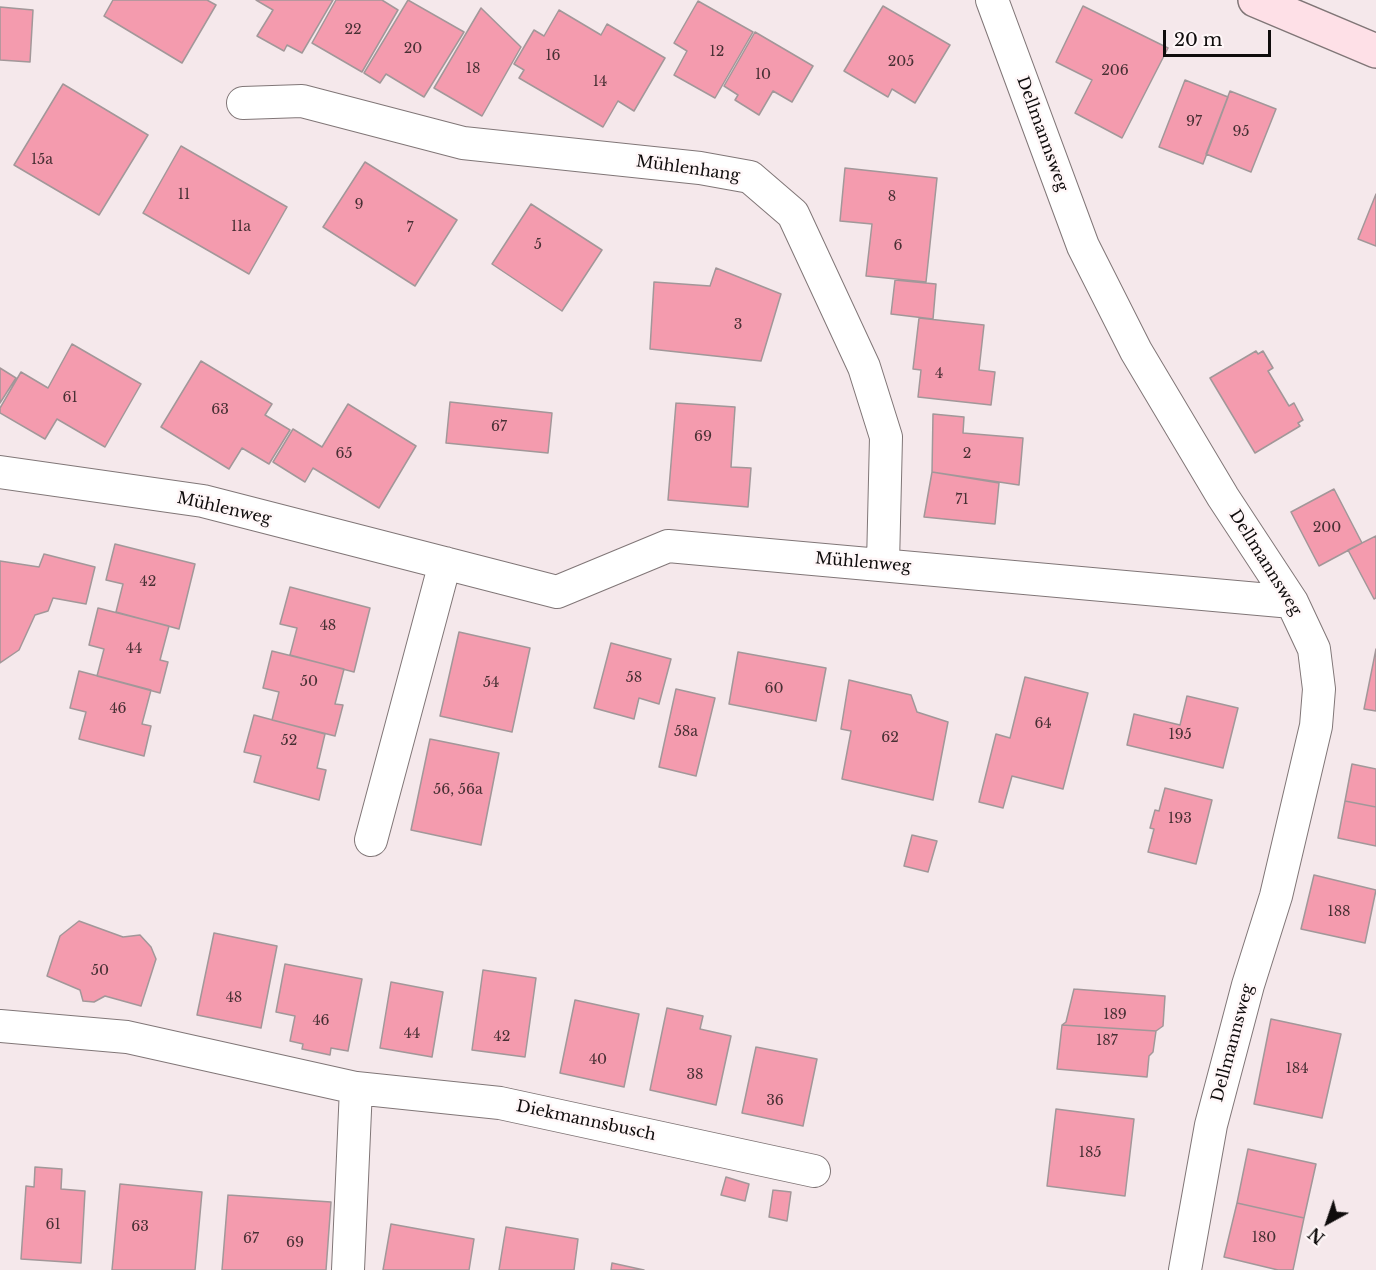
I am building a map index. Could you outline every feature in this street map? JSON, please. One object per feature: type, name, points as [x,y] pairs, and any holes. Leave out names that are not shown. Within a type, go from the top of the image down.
[{"type":"main road","points":[[1255,0],[1376,51]]},
{"type":"street","name":"Dellmannsweg","points":[[992,0],[1083,246],[1136,351],[1223,497],[1292,602],[1314,649],[1319,689],[1316,726],[1276,897],[1248,985],[1211,1125],[1185,1270]]},
{"type":"street","name":"Mühlenhang","points":[[243,103],[303,101],[463,143],[700,168],[750,177],[793,214],[864,367],[886,437],[883,564]]},
{"type":"street","name":"Mühlenweg","points":[[0,472],[203,501],[557,592],[668,546],[1292,602]]},
{"type":"street","points":[[371,840],[445,563]]},
{"type":"street","name":"Diekmannsbusch","points":[[0,1026],[128,1037],[356,1088],[500,1102],[814,1171]]},
{"type":"street","points":[[348,1270],[356,1088]]},
{"type":"building","points":[[113,0],[207,0],[216,5],[182,63],[104,16]]},
{"type":"building","points":[[256,0],[333,0],[302,53],[287,45],[284,51],[257,36],[273,10]]},
{"type":"building","points":[[336,0],[382,0],[398,10],[362,72],[312,43]]},
{"type":"building","points":[[408,0],[464,32],[424,97],[386,74],[380,83],[364,73]]},
{"type":"building","points":[[698,1],[753,32],[715,98],[674,75],[687,51],[674,43]]},
{"type":"building","points":[[883,6],[950,45],[915,103],[892,89],[888,97],[844,71]]},
{"type":"building","points":[[1083,6],[1168,48],[1122,138],[1075,113],[1092,80],[1056,62]]},
{"type":"building","points":[[0,7],[33,10],[30,62],[0,60]]},
{"type":"building","points":[[481,8],[521,47],[482,116],[434,88]]},
{"type":"building","points":[[559,10],[601,35],[607,24],[665,58],[634,111],[618,101],[603,127],[519,78],[524,70],[514,64],[534,30],[544,36]]},
{"type":"building","points":[[755,32],[813,66],[792,102],[773,91],[759,115],[735,100],[738,95],[724,86]]},
{"type":"building","points":[[1185,80],[1228,97],[1203,164],[1159,147]]},
{"type":"building","points":[[63,84],[148,135],[99,215],[14,165]]},
{"type":"building","points":[[1230,91],[1276,109],[1251,172],[1206,154]]},
{"type":"building","points":[[181,146],[287,207],[249,274],[143,213]]},
{"type":"building","points":[[365,162],[457,220],[415,286],[323,227]]},
{"type":"building","points":[[845,168],[937,178],[926,282],[866,276],[872,224],[840,221]]},
{"type":"building","points":[[1376,194],[1376,246],[1358,239]]},
{"type":"building","points":[[531,204],[602,250],[562,311],[492,264]]},
{"type":"building","points":[[716,268],[781,294],[761,361],[650,349],[654,282],[710,286]]},
{"type":"building","points":[[895,280],[936,284],[933,319],[891,314]]},
{"type":"building","points":[[919,318],[984,325],[979,370],[995,372],[991,405],[918,397],[921,370],[913,369]]},
{"type":"building","points":[[72,344],[141,384],[105,447],[57,419],[45,439],[0,413],[0,408],[21,372],[48,388]]},
{"type":"building","points":[[1256,351],[1258,354],[1263,351],[1273,368],[1268,371],[1289,406],[1294,403],[1303,420],[1298,423],[1300,426],[1255,453],[1210,378]]},
{"type":"building","points":[[201,361],[272,404],[265,415],[290,430],[269,464],[242,448],[229,469],[161,427]]},
{"type":"building","points":[[0,368],[16,378],[0,403]]},
{"type":"building","points":[[450,402],[552,413],[548,453],[446,443]]},
{"type":"building","points":[[676,403],[735,407],[731,467],[751,468],[748,507],[668,500]]},
{"type":"building","points":[[348,404],[416,446],[379,508],[313,468],[305,482],[273,462],[293,429],[322,447]]},
{"type":"building","points":[[933,414],[964,417],[963,433],[1023,438],[1019,485],[932,472]]},
{"type":"building","points":[[932,472],[999,483],[995,524],[924,517]]},
{"type":"building","points":[[1334,489],[1362,543],[1319,566],[1291,512]]},
{"type":"building","points":[[1376,536],[1376,598],[1374,599],[1348,550]]},
{"type":"building","points":[[115,544],[195,564],[179,629],[116,612],[123,584],[106,580]]},
{"type":"building","points":[[44,554],[95,567],[86,604],[53,598],[48,611],[35,615],[19,650],[0,663],[0,561],[39,567]]},
{"type":"building","points":[[290,587],[370,608],[354,672],[290,655],[297,628],[280,624]]},
{"type":"building","points":[[98,608],[169,626],[160,660],[168,662],[160,693],[97,676],[104,649],[89,645]]},
{"type":"building","points":[[459,632],[530,648],[512,732],[440,716]]},
{"type":"building","points":[[611,643],[671,659],[659,704],[639,698],[634,719],[594,708]]},
{"type":"building","points":[[1376,649],[1376,711],[1364,709]]},
{"type":"building","points":[[272,651],[344,669],[335,704],[343,705],[335,736],[272,720],[279,692],[263,688]]},
{"type":"building","points":[[738,652],[826,668],[816,721],[729,704]]},
{"type":"building","points":[[79,671],[151,690],[142,724],[151,726],[144,756],[79,739],[86,712],[70,708]]},
{"type":"building","points":[[1025,677],[1088,693],[1063,789],[1012,776],[1003,808],[979,802],[996,734],[1010,738]]},
{"type":"building","points":[[849,680],[911,695],[917,712],[948,722],[933,800],[842,779],[851,731],[841,729]]},
{"type":"building","points":[[676,689],[715,698],[696,776],[659,767]]},
{"type":"building","points":[[1187,696],[1238,708],[1223,768],[1127,745],[1134,714],[1180,725]]},
{"type":"building","points":[[254,715],[325,734],[317,768],[326,770],[319,800],[254,782],[261,756],[244,752]]},
{"type":"building","points":[[430,739],[499,753],[481,845],[411,830]]},
{"type":"building","points":[[1352,764],[1376,769],[1376,807],[1345,801]]},
{"type":"building","points":[[1165,788],[1212,800],[1196,864],[1148,852],[1154,829],[1150,828],[1155,810],[1159,811]]},
{"type":"building","points":[[1345,801],[1376,807],[1376,846],[1338,838]]},
{"type":"building","points":[[912,835],[937,841],[928,872],[904,866]]},
{"type":"building","points":[[1314,875],[1376,890],[1365,943],[1301,929]]},
{"type":"building","points":[[79,921],[123,937],[140,935],[151,947],[156,959],[141,1006],[105,996],[94,1002],[83,1001],[80,990],[47,976],[60,936]]},
{"type":"building","points":[[214,933],[277,946],[261,1028],[197,1015]]},
{"type":"building","points":[[285,964],[362,979],[348,1051],[331,1048],[330,1055],[302,1049],[303,1044],[290,1041],[295,1016],[276,1012]]},
{"type":"building","points":[[483,970],[536,978],[525,1057],[472,1050]]},
{"type":"building","points":[[391,982],[443,992],[432,1057],[380,1048]]},
{"type":"building","points":[[1074,989],[1165,996],[1163,1026],[1156,1031],[1062,1025],[1066,1022]]},
{"type":"building","points":[[575,1000],[639,1014],[624,1087],[560,1073]]},
{"type":"building","points":[[667,1008],[703,1016],[700,1029],[731,1036],[716,1105],[650,1090]]},
{"type":"building","points":[[1271,1019],[1341,1034],[1322,1118],[1254,1104]]},
{"type":"building","points":[[1062,1025],[1156,1031],[1153,1052],[1149,1056],[1147,1077],[1057,1069]]},
{"type":"building","points":[[756,1047],[817,1059],[803,1126],[742,1113]]},
{"type":"building","points":[[1056,1109],[1134,1119],[1125,1196],[1047,1186]]},
{"type":"building","points":[[1248,1149],[1316,1164],[1304,1218],[1237,1203]]},
{"type":"building","points":[[35,1167],[62,1169],[61,1189],[85,1191],[81,1263],[21,1259],[26,1186],[34,1187]]},
{"type":"building","points":[[726,1177],[749,1184],[745,1201],[721,1195]]},
{"type":"building","points":[[120,1184],[202,1192],[195,1270],[112,1270]]},
{"type":"building","points":[[773,1190],[791,1192],[787,1221],[769,1217]]},
{"type":"building","points":[[228,1195],[331,1202],[326,1270],[222,1270]]},
{"type":"building","points":[[1237,1203],[1304,1218],[1293,1270],[1278,1270],[1224,1257]]},
{"type":"building","points":[[391,1224],[474,1239],[469,1270],[383,1270]]},
{"type":"building","points":[[506,1227],[578,1239],[574,1270],[499,1270]]},
{"type":"building","points":[[612,1263],[644,1270],[611,1270]]}]
